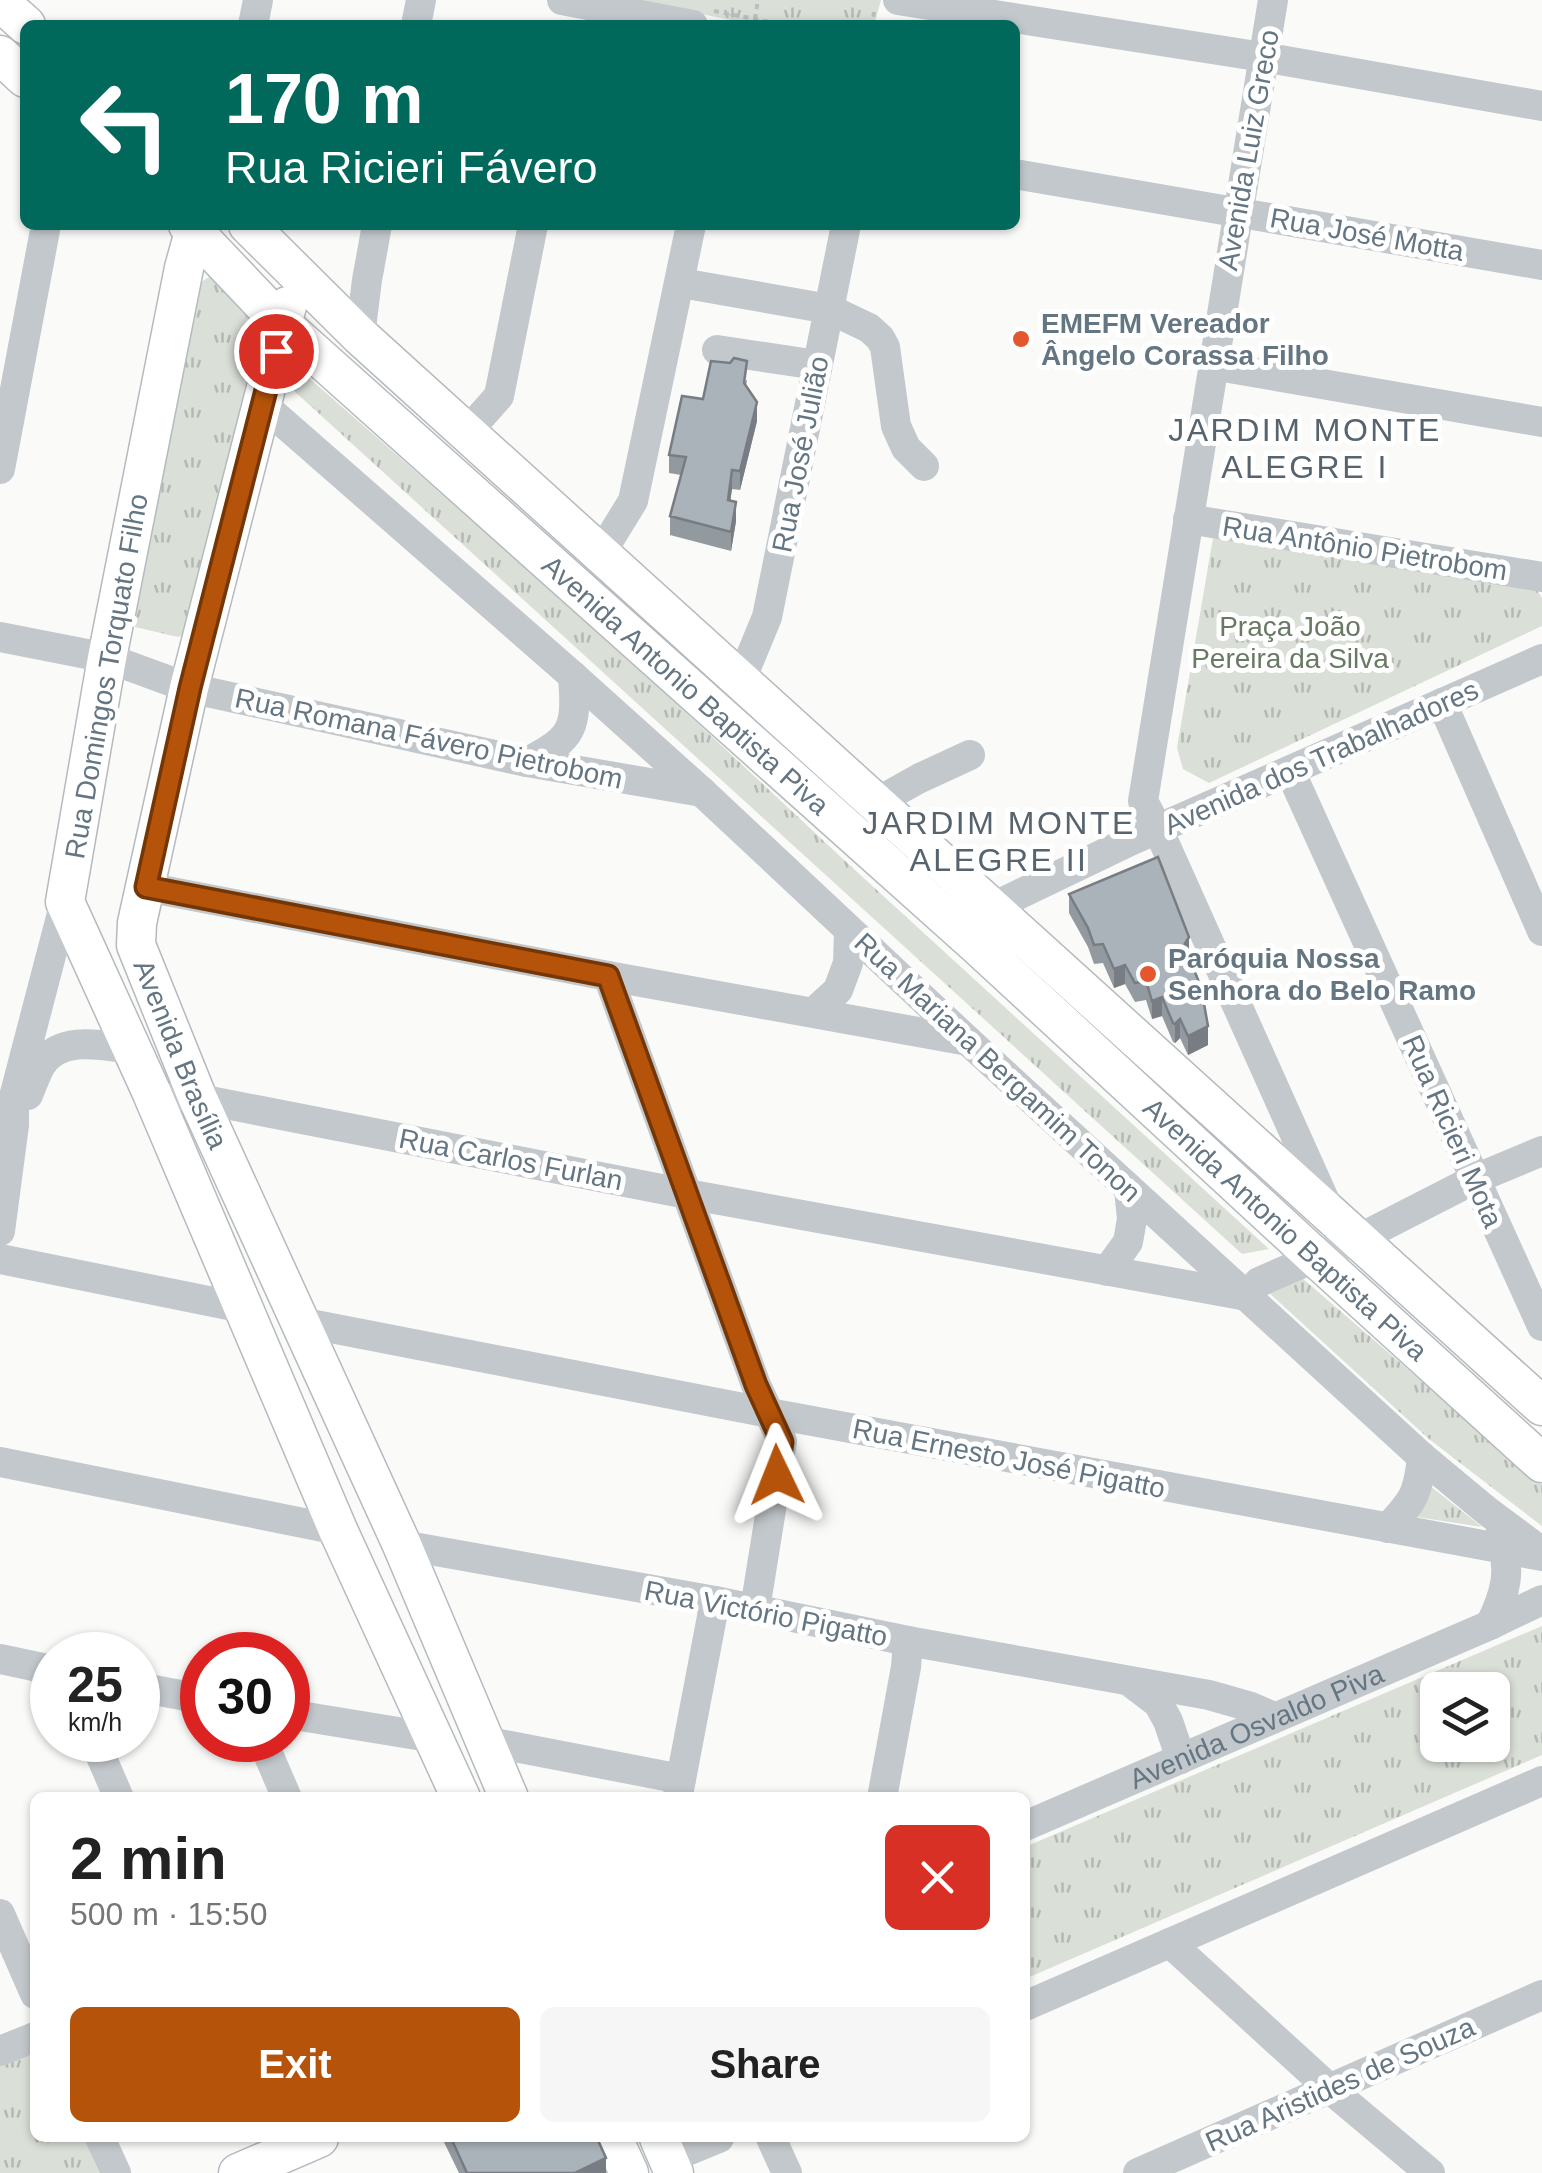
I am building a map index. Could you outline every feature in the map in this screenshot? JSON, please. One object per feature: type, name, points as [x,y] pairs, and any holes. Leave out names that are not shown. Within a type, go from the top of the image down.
[{"type":"main road","points":[[0,2],[20,20]]},
{"type":"main road","points":[[0,55],[20,73]]},
{"type":"main road","name":"Rua Domingos Torquato Filho","points":[[65,902],[108,658],[192,230]]},
{"type":"main road","name":"Avenida Antonio Baptista Piva","points":[[196,230],[282,324],[977,945],[1542,1463]]},
{"type":"main road","name":"Avenida Antonio Baptista Piva","points":[[253,230],[360,336],[1542,1406]]},
{"type":"main road","name":"Avenida Brasília","points":[[296,270],[262,404],[174,682],[136,946],[198,1098],[402,1546],[506,1792]]},
{"type":"main road","points":[[821,806],[864,790]]},
{"type":"main road","name":"Avenida Brasília","points":[[65,902],[151,1090],[338,1530],[459,1792]]},
{"type":"main road","points":[[238,2173],[272,2147],[298,2142]]},
{"type":"main road","points":[[615,2142],[629,2173]]},
{"type":"street","points":[[895,0],[1263,57],[1542,106]]},
{"type":"street","name":"Avenida Luiz Greco","points":[[1273,0],[1143,801],[1329,1211]]},
{"type":"street","points":[[572,7],[702,18]]},
{"type":"street","name":"Rua José Motta","points":[[1020,175],[1542,265]]},
{"type":"street","points":[[0,469],[45,230]]},
{"type":"street","points":[[360,336],[377,230]]},
{"type":"street","points":[[467,432],[499,396],[531,230]]},
{"type":"street","points":[[601,553],[633,501],[690,230]]},
{"type":"street","name":"Rua José Julião","points":[[741,680],[767,617],[845,230]]},
{"type":"street","points":[[680,282],[829,308],[869,328],[880,338],[888,356],[896,426],[906,448],[924,466]]},
{"type":"street","points":[[717,350],[818,365]]},
{"type":"street","points":[[1212,365],[1542,422]]},
{"type":"street","name":"Rua Mariana Bergamim Tonon","points":[[262,404],[702,792],[968,1042],[1422,1457],[1542,1554]]},
{"type":"street","name":"Rua Antônio Pietrobom","points":[[1188,519],[1542,577]]},
{"type":"street","name":"Rua Romana Fávero Pietrobom","points":[[0,637],[108,658],[174,682],[526,762],[702,792]]},
{"type":"street","name":"Avenida dos Trabalhadores","points":[[936,908],[992,908],[1158,829],[1542,659]]},
{"type":"street","points":[[526,762],[552,749],[570,730],[576,710],[573,676]]},
{"type":"street","points":[[1442,704],[1542,931]]},
{"type":"street","points":[[864,790],[920,778],[970,755]]},
{"type":"street","name":"Rua Ricieri Mota","points":[[1290,770],[1542,1326]]},
{"type":"street","points":[[146,887],[968,1042]]},
{"type":"street","name":"Rua Domingos Torquato Filho","points":[[0,1231],[14,1104],[65,902]]},
{"type":"street","points":[[977,945],[992,908]]},
{"type":"street","points":[[814,1012],[838,990],[848,963],[849,930]]},
{"type":"street","points":[[608,976],[756,1385],[782,1442],[756,1609]]},
{"type":"street","name":"Rua Domingos Torquato Filho","points":[[14,1104],[42,1063],[59,1047],[83,1044],[131,1048]]},
{"type":"street","name":"Rua Carlos Furlan","points":[[151,1090],[687,1194],[1247,1296]]},
{"type":"street","points":[[1247,1296],[1259,1282],[1358,1239],[1474,1179],[1542,1151]]},
{"type":"street","points":[[1107,1270],[1128,1242],[1132,1219],[1130,1190]]},
{"type":"street","points":[[0,1259],[243,1308]]},
{"type":"street","name":"Rua Ernesto José Pigatto","points":[[300,1322],[769,1413],[1542,1554]]},
{"type":"street","points":[[1388,1528],[1411,1504],[1420,1485],[1422,1457]]},
{"type":"street","points":[[0,1462],[338,1530]]},
{"type":"street","name":"Rua Mariana Bergamim Tonon","points":[[1487,1511],[1506,1550]]},
{"type":"street","name":"Rua Victório Pigatto","points":[[402,1546],[715,1601],[1232,1700],[1274,1718]]},
{"type":"street","points":[[1490,1625],[1502,1602],[1508,1564],[1506,1550]]},
{"type":"street","name":"Avenida Osvaldo Piva","points":[[1030,1824],[1542,1600]]},
{"type":"street","points":[[484,1741],[679,1788],[715,1601]]},
{"type":"street","points":[[883,1792],[908,1641]]},
{"type":"street","points":[[0,1658],[30,1665]]},
{"type":"street","points":[[1130,1682],[1158,1703],[1181,1758]]},
{"type":"street","points":[[310,1718],[435,1738]]},
{"type":"street","points":[[103,1762],[116,1792]]},
{"type":"street","points":[[271,1762],[284,1792]]},
{"type":"street","points":[[1030,2004],[1542,1781]]},
{"type":"street","points":[[0,1914],[30,1983]]},
{"type":"street","points":[[1170,1943],[1330,2089],[1430,2173]]},
{"type":"street","name":"Rua Aristides de Souza","points":[[1138,2173],[1542,1995]]},
{"type":"street","points":[[0,2051],[30,2038]]},
{"type":"street","points":[[102,2142],[116,2173]]},
{"type":"street","points":[[660,2161],[710,2142]]},
{"type":"street","points":[[773,2142],[787,2173]]},
{"type":"path","points":[[756,19],[758,0]]},
{"type":"path","points":[[728,20],[729,14]]},
{"type":"path","points":[[702,18],[729,14],[761,20]]},
{"type":"green space","points":[[631,0],[881,0],[875,20],[731,20]]},
{"type":"green space","points":[[214,273],[266,323],[186,634],[178,637],[135,627],[134,616],[199,284]]},
{"type":"green space","points":[[294,367],[614,645],[1269,1249],[1242,1254],[293,390],[287,378]]},
{"type":"green space","name":"Praça João Pereira da Silva","points":[[1213,538],[1534,585],[1542,598],[1542,626],[1209,783],[1183,769],[1177,748]]},
{"type":"green space","points":[[1302,1278],[1542,1485],[1542,1526],[1429,1439],[1267,1291]]},
{"type":"green space","points":[[1429,1485],[1482,1527],[1417,1517]]},
{"type":"green space","points":[[1542,1626],[1542,1755],[1030,1977],[1030,1845],[1420,1678],[1420,1762],[1510,1762],[1510,1672],[1434,1672]]},
{"type":"green space","points":[[30,2056],[30,2142],[86,2142],[99,2173],[0,2173],[0,2065]]},
{"type":"building","points":[[734,358],[747,361],[744,383],[757,402],[740,471],[732,470],[728,500],[736,502],[731,532],[670,516],[686,457],[669,455],[682,396],[703,399],[711,361],[730,363]]},
{"type":"building","name":"Paróquia Nossa Senhora do Belo Ramo","points":[[1158,857],[1189,937],[1184,945],[1201,987],[1208,1026],[1188,1036],[1180,1019],[1173,1023],[1162,997],[1152,1001],[1146,981],[1135,983],[1125,965],[1114,969],[1103,944],[1094,945],[1069,894]]},
{"type":"building","points":[[453,2142],[599,2142],[606,2158],[575,2173],[467,2173]]},
{"type":"place","name":"EMEFM Vereador Ângelo Corassa Filho","points":[[1021,339]]},
{"type":"place","name":"Paróquia Nossa Senhora do Belo Ramo","points":[[1148,974]]},
{"type":"district","name":"JARDIM MONTE ALEGRE I","points":[[1305,448]]},
{"type":"district","name":"JARDIM MONTE ALEGRE II","points":[[999,842]]},
{"type":"route","points":[[276,351],[190,688],[146,887],[608,976],[756,1385],[782,1442],[777,1475]]}]
